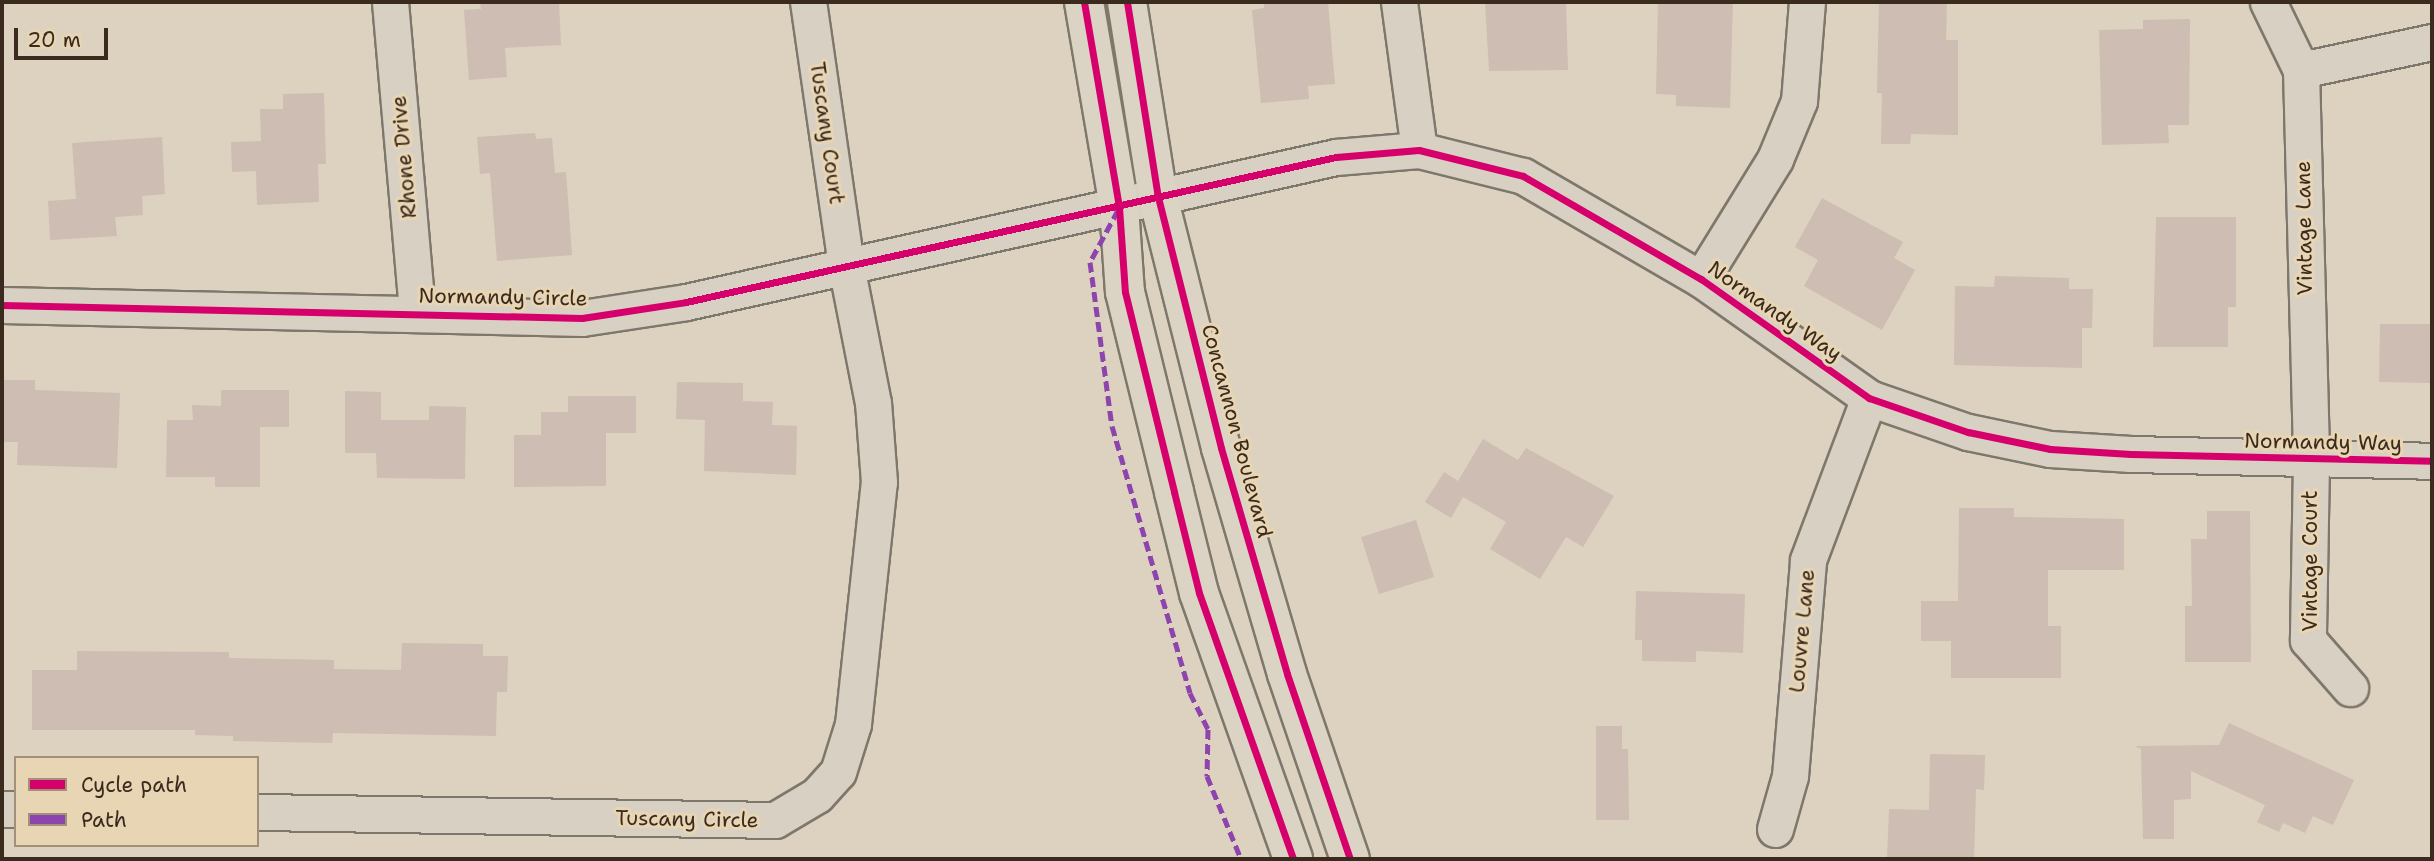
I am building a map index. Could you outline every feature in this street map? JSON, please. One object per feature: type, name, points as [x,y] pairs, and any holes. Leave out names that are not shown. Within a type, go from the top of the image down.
[{"type":"main road","points":[[1084,2],[1119,207],[1125,292],[1199,593],[1293,859]]},
{"type":"main road","name":"Concannon Boulevard","points":[[1127,2],[1158,197],[1248,541],[1287,674],[1350,859]]},
{"type":"street","name":"Rhone Drive","points":[[390,2],[417,313]]},
{"type":"street","name":"Tuscany Court","points":[[808,2],[846,265]]},
{"type":"street","points":[[1399,2],[1419,150]]},
{"type":"street","points":[[1701,279],[1775,159],[1800,101],[1807,2]]},
{"type":"street","name":"Vintage Lane","points":[[2268,2],[2301,70],[2311,462]]},
{"type":"street","points":[[2301,70],[2432,42]]},
{"type":"street","name":"Normandy Way","points":[[1119,207],[1336,157],[1419,150],[1523,176],[1701,279],[1869,398],[1968,432],[2050,449],[2311,462],[2432,461]]},
{"type":"street","name":"Normandy Circle","points":[[2,304],[582,318],[686,302],[1119,207]]},
{"type":"street","name":"Tuscany Circle","points":[[259,813],[775,820],[817,795],[838,772],[853,724],[879,482],[873,403],[846,265]]},
{"type":"street","name":"Louvre Lane","points":[[1775,830],[1790,776],[1808,560],[1869,398]]},
{"type":"street","name":"Vintage Court","points":[[2311,462],[2308,640],[2350,688]]},
{"type":"building","points":[[480,2],[559,2],[561,45],[505,48],[507,77],[469,80],[464,10],[481,9]]},
{"type":"building","points":[[1264,2],[1328,2],[1335,84],[1308,86],[1309,99],[1261,103],[1252,10],[1264,8]]},
{"type":"building","points":[[1485,2],[1566,2],[1568,70],[1489,71]]},
{"type":"building","points":[[1658,2],[1733,2],[1730,108],[1676,106],[1676,95],[1656,94]]},
{"type":"building","points":[[1879,2],[1947,2],[1946,40],[1958,40],[1958,135],[1911,134],[1910,144],[1881,144],[1882,93],[1877,93]]},
{"type":"building","points":[[2190,19],[2189,125],[2168,125],[2169,143],[2102,145],[2099,30],[2143,29],[2143,20]]},
{"type":"building","points":[[324,93],[326,164],[318,164],[319,202],[257,205],[256,171],[232,172],[231,142],[261,141],[260,109],[283,109],[283,94]]},
{"type":"building","points":[[535,133],[536,139],[552,138],[555,173],[566,172],[572,255],[497,261],[490,173],[480,174],[477,137]]},
{"type":"building","points":[[162,137],[165,194],[142,196],[143,215],[115,217],[117,236],[50,240],[48,201],[76,199],[72,143]]},
{"type":"building","points":[[1822,198],[1903,242],[1894,258],[1915,270],[1882,330],[1804,286],[1818,260],[1795,247]]},
{"type":"building","points":[[2156,217],[2236,217],[2236,307],[2228,307],[2228,347],[2153,347]]},
{"type":"building","points":[[1995,276],[2069,278],[2069,289],[2093,289],[2092,328],[2082,328],[2082,368],[1954,365],[1955,286],[1994,287]]},
{"type":"building","points":[[2380,324],[2432,324],[2432,383],[2379,382]]},
{"type":"building","points":[[2,380],[35,380],[35,390],[120,393],[117,468],[17,465],[18,442],[2,442]]},
{"type":"building","points":[[677,382],[743,383],[743,401],[773,402],[772,425],[797,426],[796,475],[704,471],[705,420],[676,419]]},
{"type":"building","points":[[221,390],[289,390],[289,427],[260,427],[260,487],[215,487],[215,477],[166,477],[167,420],[193,420],[192,405],[221,406]]},
{"type":"building","points":[[345,391],[381,392],[381,420],[429,420],[429,406],[466,407],[465,479],[377,478],[376,453],[345,453]]},
{"type":"building","points":[[568,396],[636,396],[636,433],[606,433],[606,486],[514,487],[514,435],[541,435],[541,412],[568,412]]},
{"type":"building","points":[[1483,439],[1518,460],[1526,448],[1614,496],[1583,547],[1566,537],[1540,579],[1490,549],[1506,522],[1463,497],[1451,518],[1425,502],[1444,472],[1458,481]]},
{"type":"building","points":[[1959,508],[2014,508],[2014,517],[2124,519],[2124,570],[2048,570],[2048,626],[2061,626],[2061,678],[1951,678],[1951,641],[1921,641],[1921,601],[1958,601]]},
{"type":"building","points":[[2207,511],[2250,511],[2251,662],[2185,662],[2185,606],[2192,606],[2191,539],[2207,539]]},
{"type":"building","points":[[1416,520],[1434,577],[1379,594],[1361,537]]},
{"type":"building","points":[[1636,591],[1745,594],[1743,653],[1696,651],[1696,662],[1642,661],[1642,640],[1635,640]]},
{"type":"building","points":[[402,643],[483,644],[483,656],[508,656],[507,692],[497,692],[496,736],[333,733],[332,743],[233,741],[233,736],[195,735],[195,730],[32,730],[32,670],[77,670],[77,651],[229,652],[229,658],[334,660],[334,669],[401,670]]},
{"type":"building","points":[[2229,723],[2354,780],[2333,825],[2313,816],[2305,833],[2283,823],[2279,832],[2257,822],[2265,805],[2191,771],[2191,799],[2174,800],[2174,839],[2143,839],[2141,749],[2135,746],[2219,745]]},
{"type":"building","points":[[1596,726],[1622,726],[1622,749],[1628,749],[1629,820],[1596,820]]},
{"type":"building","points":[[1930,754],[1985,755],[1984,790],[1976,789],[1974,859],[1887,859],[1889,809],[1929,810]]},
{"type":"marked path","points":[[1118,210],[1090,262],[1112,426],[1190,693],[1208,729],[1207,776],[1241,859]]},
{"type":"cycle path","points":[[1084,2],[1119,207],[1125,292],[1199,593],[1293,859]]},
{"type":"cycle path","points":[[1127,2],[1158,197],[1221,448],[1287,674],[1350,859]]},
{"type":"cycle path","points":[[2,305],[582,318],[686,302],[1336,157],[1419,150],[1523,176],[1701,279],[1869,398],[1968,432],[2050,449],[2131,454],[2432,461]]}]
